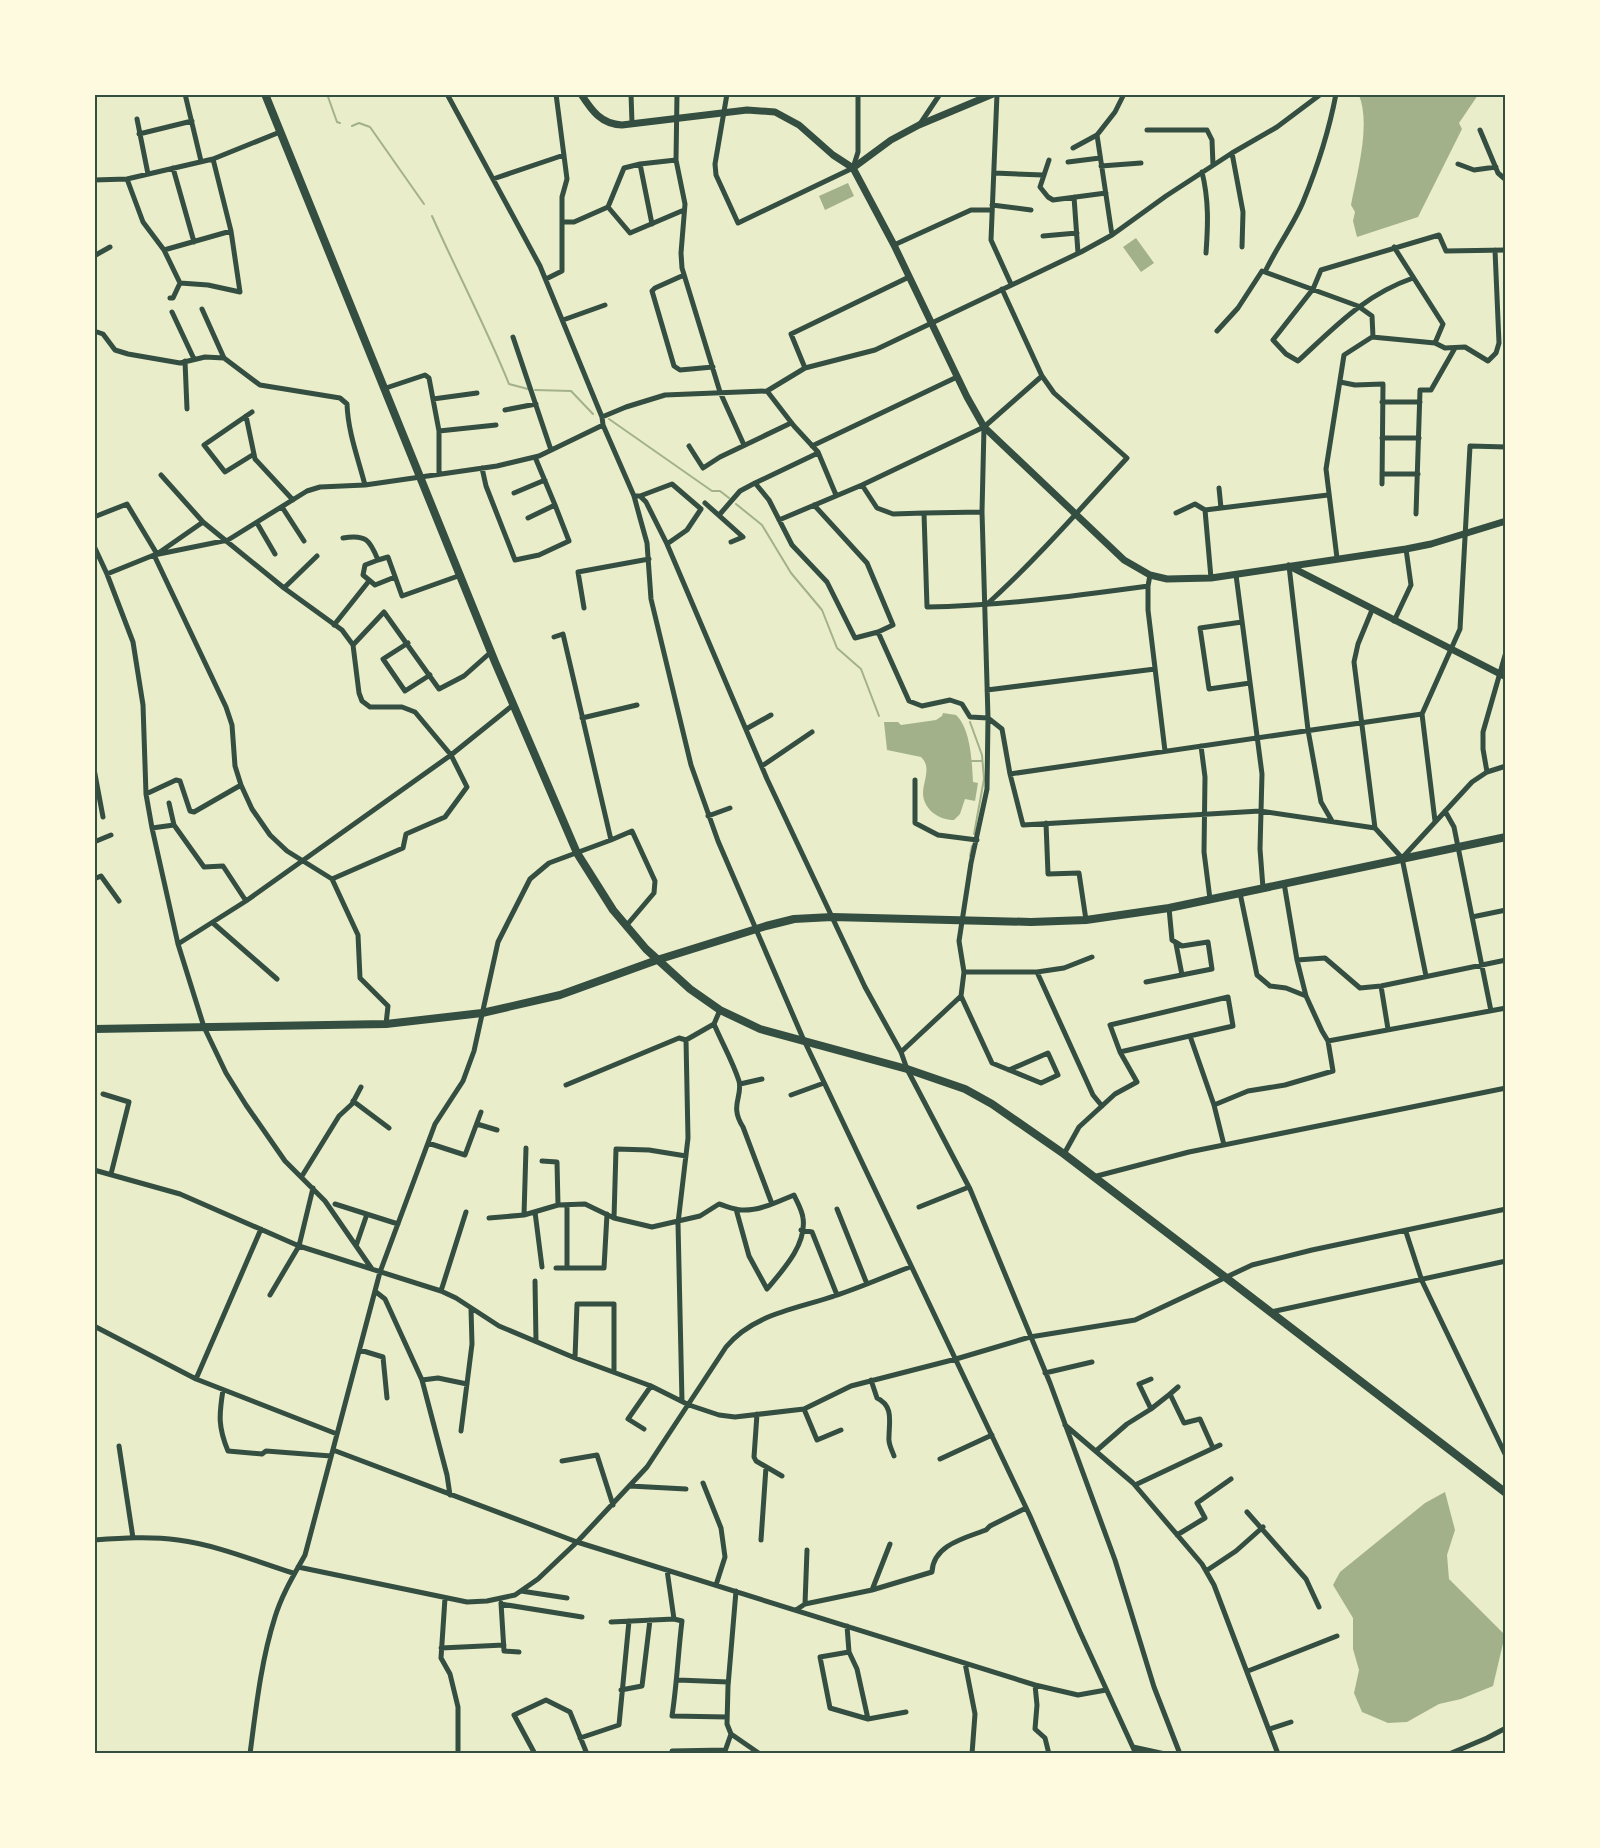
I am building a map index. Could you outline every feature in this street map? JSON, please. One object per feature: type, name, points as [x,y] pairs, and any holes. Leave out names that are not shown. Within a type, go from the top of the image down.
[{"type":"main road","points":[[265,94],[513,705],[576,853],[626,926],[657,960],[690,989],[720,1010],[760,1029],[907,1069],[965,1089],[983,1099],[1064,1154],[1506,1493]]},
{"type":"main road","points":[[94,1029],[386,1024],[482,1013],[560,995],[657,960],[795,919],[832,917],[1030,922],[1086,920],[1169,908],[1506,837]]},
{"type":"street","points":[[185,94],[201,161]]},
{"type":"street","points":[[447,94],[546,279],[602,417],[603,425],[637,496],[647,543],[651,599],[691,765],[708,816],[803,1039],[1026,1508],[1136,1754]]},
{"type":"street","points":[[546,279],[562,271],[562,197],[567,179],[556,94]]},
{"type":"street","points":[[581,94],[602,120],[612,124],[747,110],[775,112],[799,125],[833,155],[853,168],[894,245],[957,377],[984,427],[1124,560],[1150,575],[1167,579],[1236,575],[1407,549],[1506,521]]},
{"type":"street","points":[[632,94],[632,123]]},
{"type":"street","points":[[677,94],[676,160],[685,204],[681,253],[684,275],[720,392],[744,445]]},
{"type":"street","points":[[727,94],[715,164],[716,175],[738,223],[853,168],[891,140],[919,125],[995,94],[991,240],[1011,284]]},
{"type":"street","points":[[853,168],[858,152],[858,94]]},
{"type":"street","points":[[919,125],[940,94]]},
{"type":"street","points":[[1072,148],[1096,135],[1115,112],[1124,94]]},
{"type":"street","points":[[602,417],[626,406],[665,396],[768,391],[806,368],[875,350],[1078,254],[1112,235],[1202,172],[1277,127],[1321,94]]},
{"type":"street","points":[[1265,272],[1302,204],[1322,147],[1336,94]]},
{"type":"street","points":[[137,119],[148,174]]},
{"type":"street","points":[[139,134],[192,121]]},
{"type":"street","points":[[1147,130],[1207,130],[1212,140],[1213,165]]},
{"type":"street","points":[[1480,130],[1496,166],[1506,180]]},
{"type":"street","points":[[94,180],[128,179],[213,159],[280,132]]},
{"type":"street","points":[[1096,135],[1112,235]]},
{"type":"street","points":[[1232,153],[1243,212],[1242,247]]},
{"type":"street","points":[[493,179],[564,155]]},
{"type":"street","points":[[1068,162],[1100,158]]},
{"type":"street","points":[[180,283],[240,291],[231,231],[213,159]]},
{"type":"street","points":[[562,222],[574,222],[608,207],[624,168],[676,160]]},
{"type":"street","points":[[1049,160],[1040,187],[1053,200],[1106,193]]},
{"type":"street","points":[[1101,166],[1141,163]]},
{"type":"street","points":[[640,164],[652,224]]},
{"type":"street","points":[[1458,164],[1474,170],[1496,166]]},
{"type":"street","points":[[173,168],[194,242]]},
{"type":"street","points":[[1202,172],[1208,204],[1206,254]]},
{"type":"street","points":[[994,173],[1043,175]]},
{"type":"street","points":[[128,179],[143,222],[164,250],[180,283]]},
{"type":"street","points":[[1074,197],[1078,254]]},
{"type":"street","points":[[608,207],[630,233],[684,210]]},
{"type":"street","points":[[894,245],[971,210],[992,208],[1031,210]]},
{"type":"street","points":[[164,250],[231,231]]},
{"type":"street","points":[[1043,236],[1077,233]]},
{"type":"street","points":[[1413,278],[1392,286],[1358,306],[1298,361],[1286,354],[1273,340],[1313,289],[1321,270],[1439,235],[1446,251],[1506,250]]},
{"type":"street","points":[[1394,247],[1443,324],[1434,344]]},
{"type":"street","points":[[94,256],[110,248]]},
{"type":"street","points":[[1337,558],[1326,469],[1344,355],[1373,337],[1434,344],[1445,348],[1466,347],[1488,362],[1496,352],[1498,343],[1495,250]]},
{"type":"street","points":[[1217,331],[1238,308],[1262,271],[1358,306],[1371,316],[1373,337]]},
{"type":"street","points":[[684,275],[652,291],[674,366],[680,370],[713,367]]},
{"type":"street","points":[[806,368],[791,334],[909,277]]},
{"type":"street","points":[[170,298],[173,298],[180,283]]},
{"type":"street","points":[[985,606],[1005,588],[1127,458],[1061,401],[1042,376],[1002,289]]},
{"type":"street","points":[[563,320],[605,305]]},
{"type":"street","points":[[202,309],[224,358],[260,385],[340,398],[347,404],[349,429],[365,485]]},
{"type":"street","points":[[172,312],[194,359]]},
{"type":"street","points":[[1498,315],[1506,315]]},
{"type":"street","points":[[94,331],[103,334],[115,350],[169,361],[185,362],[205,357],[224,358]]},
{"type":"street","points":[[513,337],[551,450]]},
{"type":"street","points":[[1416,514],[1420,390],[1431,390],[1455,348]]},
{"type":"street","points":[[185,362],[187,409]]},
{"type":"street","points":[[386,388],[425,375],[429,378],[439,431],[439,473]]},
{"type":"street","points":[[779,520],[862,485],[984,427],[1042,376]]},
{"type":"street","points":[[812,446],[957,377]]},
{"type":"street","points":[[1340,382],[1355,385],[1383,384],[1382,484]]},
{"type":"street","points":[[768,391],[791,423],[818,453],[836,495]]},
{"type":"street","points":[[433,399],[477,393]]},
{"type":"street","points":[[1382,402],[1420,402]]},
{"type":"street","points":[[505,410],[536,404]]},
{"type":"street","points":[[252,412],[204,445],[225,472],[254,454]]},
{"type":"street","points":[[246,417],[255,459],[293,500]]},
{"type":"street","points":[[689,446],[703,468],[744,445],[791,423]]},
{"type":"street","points":[[439,431],[496,425]]},
{"type":"street","points":[[107,574],[156,554],[228,540],[293,500],[320,487],[365,485],[422,478],[439,473],[482,468],[535,457],[603,425]]},
{"type":"street","points":[[984,427],[982,512],[988,718],[987,789],[970,863],[961,921],[959,941],[964,972],[961,996],[992,1063],[1009,1070],[1041,1083],[1058,1075],[1048,1053],[1009,1070]]},
{"type":"street","points":[[1382,438],[1419,438]]},
{"type":"street","points":[[1434,821],[1422,714],[1460,629],[1470,446],[1506,447]]},
{"type":"street","points":[[720,514],[740,491],[818,453]]},
{"type":"street","points":[[482,468],[486,486],[515,560],[539,555],[569,541],[535,457]]},
{"type":"street","points":[[1382,474],[1418,474]]},
{"type":"street","points":[[161,475],[203,522],[228,540],[284,588],[342,630],[353,645],[362,701],[370,707],[402,707],[415,712],[451,755],[467,787],[445,817],[406,834],[403,848],[332,879]]},
{"type":"street","points":[[514,493],[544,480]]},
{"type":"street","points":[[755,483],[769,500],[792,544],[826,582],[855,638],[893,625],[867,563],[814,506]]},
{"type":"street","points":[[637,496],[672,484],[700,509],[687,530],[667,544]]},
{"type":"street","points":[[862,485],[877,508],[893,514],[982,512]]},
{"type":"street","points":[[1219,488],[1221,508]]},
{"type":"street","points":[[1176,513],[1195,504],[1205,510],[1328,495]]},
{"type":"street","points":[[637,496],[646,502],[667,544],[762,766],[865,987],[901,1052],[907,1069],[969,1187],[1045,1373],[1115,1560],[1154,1687],[1180,1754]]},
{"type":"street","points":[[705,503],[720,514],[743,537],[731,542]]},
{"type":"street","points":[[94,517],[127,504],[156,554],[226,707],[232,725],[235,766],[252,809],[270,835],[287,851],[332,879],[358,935],[360,978],[388,1006],[386,1024]]},
{"type":"street","points":[[528,518],[555,505]]},
{"type":"street","points":[[282,507],[304,541]]},
{"type":"street","points":[[1205,510],[1211,578]]},
{"type":"street","points":[[924,513],[927,607],[985,606],[1049,600],[1148,586]]},
{"type":"street","points":[[156,554],[203,522]]},
{"type":"street","points":[[257,523],[275,554]]},
{"type":"street","points":[[343,538],[362,537],[372,544],[378,560]]},
{"type":"street","points":[[94,546],[133,642],[143,705],[146,794],[152,828],[178,944],[204,1027],[226,1073],[246,1105],[285,1161],[325,1201],[372,1269]]},
{"type":"street","points":[[1394,621],[1411,585],[1407,549]]},
{"type":"street","points":[[284,588],[317,556]]},
{"type":"street","points":[[395,577],[375,585],[363,575],[365,565],[388,557],[402,596],[461,575]]},
{"type":"street","points":[[584,608],[578,572],[649,558]]},
{"type":"street","points":[[1289,566],[1502,677]]},
{"type":"street","points":[[1289,566],[1308,730],[1321,802],[1332,821]]},
{"type":"street","points":[[1150,575],[1148,610],[1165,751]]},
{"type":"street","points":[[1236,575],[1262,774],[1260,811],[1263,888]]},
{"type":"street","points":[[334,625],[369,581]]},
{"type":"street","points":[[1372,610],[1358,644],[1354,662],[1375,828],[1402,858],[1426,976]]},
{"type":"street","points":[[353,645],[384,612],[440,689],[464,676],[491,651]]},
{"type":"street","points":[[1242,622],[1200,628],[1209,689],[1250,683]]},
{"type":"street","points":[[878,632],[909,701],[922,706],[950,700],[962,704],[970,717],[988,718],[1002,729],[1010,774],[1023,825],[1260,811],[1375,828]]},
{"type":"street","points":[[554,637],[563,634],[611,840]]},
{"type":"street","points":[[408,643],[383,659],[405,691],[430,675]]},
{"type":"street","points":[[1487,772],[1483,732],[1502,677],[1506,652]]},
{"type":"street","points":[[987,690],[1155,669]]},
{"type":"street","points":[[178,944],[246,901],[451,755],[513,705]]},
{"type":"street","points":[[582,718],[637,705]]},
{"type":"street","points":[[1010,774],[1422,714]]},
{"type":"street","points":[[746,729],[771,715]]},
{"type":"street","points":[[762,766],[812,732]]},
{"type":"street","points":[[1201,746],[1205,777],[1204,852],[1210,899]]},
{"type":"street","points":[[1402,858],[1472,782],[1487,772],[1506,766]]},
{"type":"street","points":[[94,769],[103,817]]},
{"type":"street","points":[[146,794],[176,780],[180,781],[190,811],[194,812],[241,785]]},
{"type":"street","points":[[915,780],[915,823],[938,835],[977,840]]},
{"type":"street","points":[[169,802],[174,825],[204,867],[223,866],[246,901]]},
{"type":"street","points":[[708,816],[730,808]]},
{"type":"street","points":[[1445,811],[1454,827],[1491,1011]]},
{"type":"street","points":[[1046,823],[1048,874],[1079,873],[1086,920]]},
{"type":"street","points":[[152,828],[174,825]]},
{"type":"street","points":[[250,1754],[257,1694],[275,1616],[293,1573],[305,1555],[380,1272],[435,1124],[463,1082],[474,1051],[498,942],[530,879],[549,863],[632,831],[655,882],[654,893],[626,926]]},
{"type":"street","points":[[94,842],[111,835]]},
{"type":"street","points":[[94,879],[101,876],[118,902]]},
{"type":"street","points":[[1214,1105],[1248,1091],[1285,1085],[1333,1071],[1328,1041],[1306,996],[1297,960],[1284,883]]},
{"type":"street","points":[[1240,892],[1257,975],[1270,986],[1286,988],[1306,996]]},
{"type":"street","points":[[1146,982],[1212,969],[1208,942],[1182,946],[1172,940],[1169,908]]},
{"type":"street","points":[[1472,917],[1506,910]]},
{"type":"street","points":[[213,923],[278,979]]},
{"type":"street","points":[[1176,944],[1182,975]]},
{"type":"street","points":[[964,972],[1037,972],[1064,968],[1092,957]]},
{"type":"street","points":[[1297,960],[1325,958],[1360,988],[1381,986],[1506,960]]},
{"type":"street","points":[[1037,972],[1093,1095],[1102,1106]]},
{"type":"street","points":[[1381,986],[1388,1029]]},
{"type":"street","points":[[901,1052],[961,996]]},
{"type":"street","points":[[1064,1154],[1079,1127],[1115,1094],[1137,1082],[1120,1052],[1110,1025],[1228,997],[1233,1026],[1120,1052]]},
{"type":"street","points":[[1328,1041],[1506,1008]]},
{"type":"street","points":[[566,1085],[679,1038],[686,1040],[714,1024],[720,1010]]},
{"type":"street","points":[[714,1024],[740,1084],[736,1104],[738,1119],[772,1204]]},
{"type":"street","points":[[1191,1036],[1214,1105],[1224,1145]]},
{"type":"street","points":[[682,1401],[678,1222],[688,1138],[686,1040]]},
{"type":"street","points":[[740,1084],[762,1079]]},
{"type":"street","points":[[791,1095],[824,1083]]},
{"type":"street","points":[[302,1176],[339,1116],[361,1088]]},
{"type":"street","points":[[1093,1177],[1224,1145],[1506,1088]]},
{"type":"street","points":[[103,1094],[129,1102],[111,1174]]},
{"type":"street","points":[[353,1101],[389,1128]]},
{"type":"street","points":[[428,1143],[465,1155],[481,1112]]},
{"type":"street","points":[[477,1124],[497,1130]]},
{"type":"street","points":[[524,1215],[526,1148]]},
{"type":"street","points":[[614,1218],[616,1149],[649,1150],[686,1156]]},
{"type":"street","points":[[542,1161],[557,1161],[558,1205]]},
{"type":"street","points":[[94,1170],[180,1194],[299,1246],[441,1291],[499,1326],[575,1358],[651,1386],[689,1405],[719,1415],[735,1417],[804,1409],[850,1386],[1030,1337],[1135,1320],[1252,1265],[1506,1209]]},
{"type":"street","points":[[920,1207],[969,1187]]},
{"type":"street","points":[[270,1295],[299,1246],[313,1188]]},
{"type":"street","points":[[489,1218],[524,1215],[558,1205],[585,1204],[614,1218],[652,1227],[700,1216],[718,1204],[743,1210],[772,1204],[794,1195],[803,1219],[800,1240],[789,1263],[766,1289],[749,1256],[736,1209]]},
{"type":"street","points":[[335,1204],[398,1224]]},
{"type":"street","points":[[567,1205],[567,1268]]},
{"type":"street","points":[[837,1209],[867,1284]]},
{"type":"street","points":[[441,1291],[466,1212]]},
{"type":"street","points":[[535,1212],[542,1267]]},
{"type":"street","points":[[356,1246],[367,1214]]},
{"type":"street","points":[[556,1268],[604,1268],[608,1214]]},
{"type":"street","points":[[196,1379],[261,1229]]},
{"type":"street","points":[[801,1230],[812,1232],[837,1295]]},
{"type":"street","points":[[1406,1232],[1422,1281],[1506,1456]]},
{"type":"street","points":[[1271,1312],[1506,1261]]},
{"type":"street","points":[[500,1601],[515,1595],[538,1579],[614,1505],[647,1467],[736,1334],[755,1322],[837,1295],[910,1267]]},
{"type":"street","points":[[535,1281],[536,1341]]},
{"type":"street","points":[[376,1292],[385,1299],[422,1380],[447,1475],[450,1495]]},
{"type":"street","points":[[575,1358],[576,1304],[614,1304],[614,1372]]},
{"type":"street","points":[[461,1431],[472,1344],[471,1309]]},
{"type":"street","points":[[94,1326],[196,1379],[337,1434]]},
{"type":"street","points":[[360,1350],[383,1357],[387,1398]]},
{"type":"street","points":[[1045,1373],[1092,1362]]},
{"type":"street","points":[[422,1380],[438,1378],[467,1384]]},
{"type":"street","points":[[1151,1379],[1139,1384],[1151,1409]]},
{"type":"street","points":[[871,1380],[877,1398],[889,1409],[891,1422],[888,1440],[894,1456]]},
{"type":"street","points":[[644,1429],[628,1419],[651,1386]]},
{"type":"street","points":[[1096,1451],[1127,1424],[1178,1388]]},
{"type":"street","points":[[223,1390],[219,1415],[228,1451],[262,1454],[266,1451],[332,1453],[578,1542],[1035,1685],[1078,1695],[1106,1690]]},
{"type":"street","points":[[1170,1394],[1184,1423],[1200,1419],[1213,1448]]},
{"type":"street","points":[[804,1409],[817,1440],[841,1430]]},
{"type":"street","points":[[757,1414],[754,1457],[756,1461],[782,1476]]},
{"type":"street","points":[[1063,1424],[1135,1485],[1206,1571],[1214,1585],[1248,1671],[1278,1754]]},
{"type":"street","points":[[940,1459],[992,1435]]},
{"type":"street","points":[[1135,1485],[1220,1445]]},
{"type":"street","points":[[118,1446],[134,1538]]},
{"type":"street","points":[[562,1461],[597,1455],[614,1505]]},
{"type":"street","points":[[761,1540],[766,1467]]},
{"type":"street","points":[[1177,1535],[1205,1518],[1197,1503],[1231,1479]]},
{"type":"street","points":[[704,1482],[721,1528],[725,1557],[716,1585]]},
{"type":"street","points":[[630,1486],[686,1489]]},
{"type":"street","points":[[796,1610],[805,1604],[872,1590],[932,1572],[932,1563],[943,1548],[986,1530],[1026,1508]]},
{"type":"street","points":[[1247,1512],[1263,1527],[1306,1579],[1319,1607]]},
{"type":"street","points":[[1206,1571],[1236,1551],[1263,1527]]},
{"type":"street","points":[[94,1540],[134,1538],[177,1540],[214,1547],[293,1573]]},
{"type":"street","points":[[872,1590],[890,1544]]},
{"type":"street","points":[[805,1604],[807,1550]]},
{"type":"street","points":[[298,1567],[467,1602],[500,1601],[582,1617]]},
{"type":"street","points":[[666,1570],[675,1619]]},
{"type":"street","points":[[521,1591],[567,1598]]},
{"type":"street","points":[[672,1751],[724,1752],[730,1734],[727,1724],[728,1682],[736,1591]]},
{"type":"street","points":[[445,1598],[441,1658],[450,1674],[458,1707],[459,1754]]},
{"type":"street","points":[[500,1601],[504,1651],[519,1652]]},
{"type":"street","points":[[611,1622],[675,1619],[682,1622],[676,1666],[678,1680],[672,1716],[727,1717]]},
{"type":"street","points":[[621,1690],[642,1686],[650,1620]]},
{"type":"street","points":[[580,1738],[619,1725],[629,1621]]},
{"type":"street","points":[[847,1626],[849,1652],[857,1669],[868,1719]]},
{"type":"street","points":[[1248,1671],[1337,1636]]},
{"type":"street","points":[[441,1648],[504,1645]]},
{"type":"street","points":[[849,1652],[820,1657],[830,1708],[868,1719],[906,1712]]},
{"type":"street","points":[[965,1663],[975,1714],[972,1754]]},
{"type":"street","points":[[678,1680],[728,1682]]},
{"type":"street","points":[[1035,1685],[1038,1706],[1035,1728],[1045,1738],[1049,1754]]},
{"type":"street","points":[[535,1754],[514,1715],[546,1700],[570,1712],[587,1754]]},
{"type":"street","points":[[1270,1729],[1291,1722]]},
{"type":"street","points":[[1449,1754],[1506,1728]]},
{"type":"street","points":[[730,1734],[760,1754]]},
{"type":"street","points":[[1133,1747],[1165,1754]]},
{"type":"shaded area","points":[[1359,95],[1478,95],[1459,123],[1462,129],[1418,217],[1357,237],[1353,221],[1355,212],[1351,205],[1363,135],[1364,120]]},
{"type":"shaded area","points":[[848,183],[854,196],[825,210],[819,196]]},
{"type":"shaded area","points":[[1136,238],[1154,263],[1141,272],[1123,247]]},
{"type":"shaded area","points":[[943,713],[956,715],[965,729],[970,747],[973,782],[978,783],[975,801],[965,799],[960,814],[954,820],[938,816],[926,805],[923,794],[926,770],[924,761],[921,757],[887,750],[884,722],[898,722],[901,725],[936,720]]},
{"type":"shaded area","points":[[1445,1492],[1455,1530],[1447,1555],[1449,1579],[1505,1635],[1493,1686],[1461,1699],[1439,1704],[1407,1722],[1388,1723],[1362,1712],[1354,1693],[1359,1670],[1353,1649],[1353,1618],[1333,1585],[1340,1572],[1425,1503]]},
{"type":"waterway","points":[[327,94],[337,122],[340,123]]},
{"type":"waterway","points":[[352,126],[359,123],[370,127],[424,204]]},
{"type":"waterway","points":[[432,216],[509,384],[528,389]]},
{"type":"waterway","points":[[535,390],[571,391],[593,414]]},
{"type":"waterway","points":[[609,419],[712,491],[720,491],[729,498]]},
{"type":"waterway","points":[[736,504],[762,525],[791,573],[822,610],[837,648],[861,669],[879,716]]},
{"type":"waterway","points":[[970,722],[982,755],[984,779],[974,834]]},
{"type":"waterway","points":[[970,761],[982,761]]},
{"type":"waterway","points":[[970,856],[972,846]]}]
